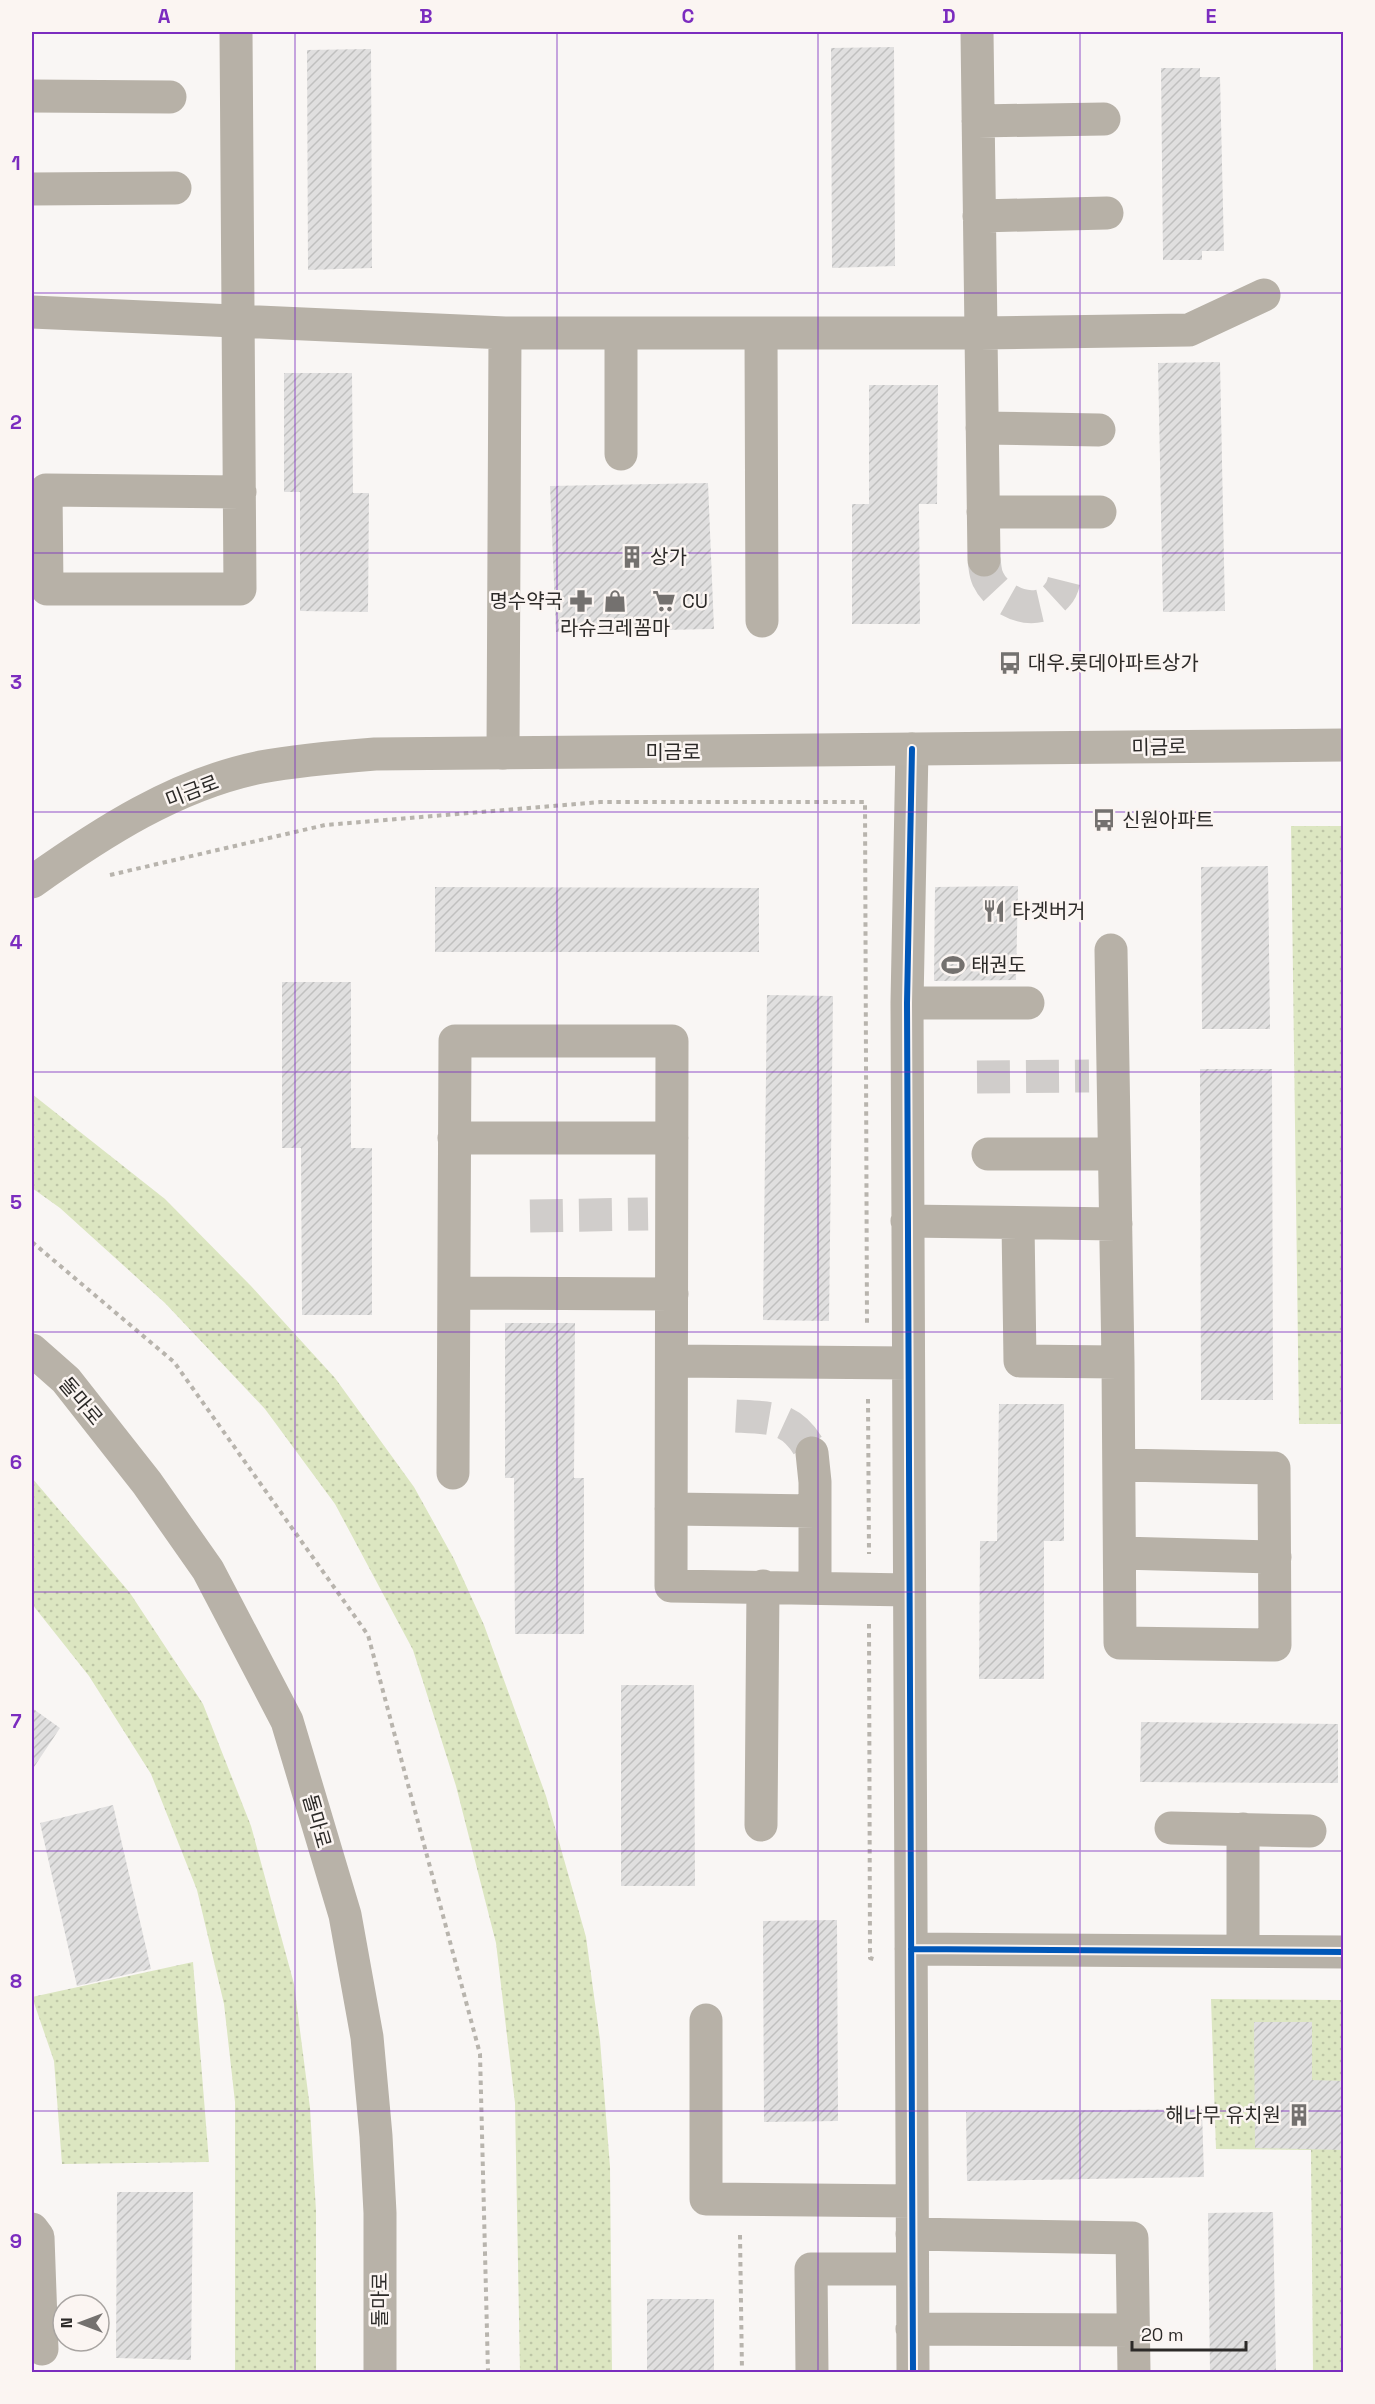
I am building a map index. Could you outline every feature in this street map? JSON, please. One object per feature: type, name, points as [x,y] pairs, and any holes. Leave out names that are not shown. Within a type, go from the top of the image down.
[{"type":"main road","name":"미금로","points":[[32,882],[87,843],[168,798],[258,768],[317,758],[375,754],[1344,745]]},
{"type":"main road","name":"돌마로","points":[[32,1350],[66,1380],[147,1483],[208,1570],[287,1720],[345,1915],[367,2037],[380,2213],[380,2373]]},
{"type":"street","points":[[236,32],[239,322],[240,492],[240,589],[47,589],[46,490],[240,492]]},
{"type":"street","points":[[977,32],[984,560]]},
{"type":"street","points":[[32,96],[170,97]]},
{"type":"street","points":[[978,121],[1104,119]]},
{"type":"street","points":[[32,189],[176,188]]},
{"type":"street","points":[[979,216],[1107,213]]},
{"type":"street","points":[[32,312],[505,333],[980,333],[1189,330],[1264,295]]},
{"type":"street","points":[[503,753],[505,333]]},
{"type":"street","points":[[621,333],[621,454]]},
{"type":"street","points":[[760,333],[762,621]]},
{"type":"street","points":[[982,428],[1099,430]]},
{"type":"street","points":[[983,512],[1100,512]]},
{"type":"street","points":[[912,749],[907,1003],[907,1221],[913,2373]]},
{"type":"street","points":[[1111,950],[1101,1076],[1114,1154],[1120,1465],[1120,1643],[1275,1645],[1274,1468],[1120,1465]]},
{"type":"street","points":[[907,1003],[1028,1003]]},
{"type":"street","points":[[453,1473],[455,1041],[672,1041],[672,1138],[660,1214],[672,1294],[671,1586],[909,1590]]},
{"type":"street","points":[[454,1138],[672,1138]]},
{"type":"street","points":[[988,1154],[1114,1154]]},
{"type":"street","points":[[907,1221],[1116,1224]]},
{"type":"street","points":[[1018,1223],[1020,1361],[1118,1362]]},
{"type":"street","points":[[454,1293],[672,1294]]},
{"type":"street","points":[[672,1361],[908,1363]]},
{"type":"street","points":[[812,1453],[815,1588]]},
{"type":"street","points":[[671,1509],[815,1511]]},
{"type":"street","points":[[1120,1553],[1275,1557]]},
{"type":"street","points":[[760,1825],[763,1586]]},
{"type":"street","points":[[1172,1828],[1310,1831]]},
{"type":"street","points":[[1243,1829],[1243,1951]]},
{"type":"street","points":[[911,1949],[1344,1952]]},
{"type":"street","points":[[706,2020],[706,2199],[912,2201]]},
{"type":"street","points":[[32,2229],[38,2237],[38,2357]]},
{"type":"street","points":[[912,2234],[1132,2238],[1134,2373]]},
{"type":"street","points":[[812,2373],[811,2269],[912,2269]]},
{"type":"street","points":[[912,2329],[1133,2330]]},
{"type":"path","points":[[32,1242],[174,1362],[368,1635],[480,2054],[488,2373]]},
{"type":"path","points":[[740,2200],[742,2373]]},
{"type":"green space","points":[[1291,826],[1343,826],[1343,1424],[1299,1424]]},
{"type":"green space","points":[[32,1094],[165,1199],[251,1286],[335,1378],[414,1487],[454,1559],[484,1625],[546,1796],[586,1937],[600,2040],[610,2167],[612,2372],[520,2372],[515,2103],[496,1943],[456,1786],[413,1650],[335,1504],[265,1409],[165,1303],[60,1208],[32,1188]]},
{"type":"green space","points":[[32,1478],[130,1593],[203,1704],[251,1826],[294,1984],[310,2108],[316,2211],[316,2372],[235,2372],[235,2102],[224,2004],[197,1890],[151,1774],[89,1676],[32,1604]]},
{"type":"green space","points":[[193,1962],[209,2162],[62,2164],[54,2061],[32,1997]]},
{"type":"green space","points":[[1211,1999],[1343,2000],[1343,2372],[1313,2372],[1311,2150],[1216,2149]]},
{"type":"building","points":[[894,47],[895,266],[832,268],[831,48]]},
{"type":"building","points":[[371,49],[372,268],[308,270],[307,50]]},
{"type":"building","points":[[1161,68],[1200,68],[1200,77],[1220,77],[1224,251],[1202,251],[1202,260],[1163,260]]},
{"type":"building","points":[[1220,362],[1225,611],[1163,612],[1158,363]]},
{"type":"building","points":[[284,373],[352,373],[353,493],[369,493],[368,612],[300,611],[300,492],[284,492]]},
{"type":"building","points":[[869,385],[938,385],[937,504],[919,504],[920,624],[852,624],[852,504],[869,504]]},
{"type":"building","name":"상가","points":[[708,483],[714,629],[556,632],[550,486]]},
{"type":"building","points":[[1268,866],[1270,1029],[1202,1029],[1201,867]]},
{"type":"building","points":[[1018,886],[1016,980],[934,981],[935,887]]},
{"type":"building","points":[[435,887],[759,888],[759,952],[435,952]]},
{"type":"building","points":[[282,982],[351,982],[351,1148],[372,1148],[372,1315],[302,1315],[301,1148],[282,1148]]},
{"type":"building","points":[[767,995],[833,996],[829,1321],[763,1320]]},
{"type":"building","points":[[1200,1069],[1272,1069],[1273,1400],[1201,1400]]},
{"type":"building","points":[[505,1323],[575,1323],[574,1478],[584,1478],[584,1634],[515,1634],[514,1478],[505,1478]]},
{"type":"building","points":[[999,1404],[1064,1404],[1064,1541],[1044,1541],[1044,1679],[979,1679],[980,1541],[997,1541]]},
{"type":"building","points":[[621,1685],[694,1685],[695,1886],[621,1886]]},
{"type":"building","points":[[32,1708],[60,1728],[32,1770]]},
{"type":"building","points":[[1141,1722],[1338,1724],[1338,1783],[1140,1782]]},
{"type":"building","points":[[113,1805],[151,1969],[77,1986],[40,1823]]},
{"type":"building","points":[[837,1920],[838,2121],[764,2122],[763,1921]]},
{"type":"building","name":"해나무 유치원","points":[[1254,2022],[1312,2022],[1312,2080],[1344,2081],[1344,2150],[1255,2148]]},
{"type":"building","points":[[1202,2109],[1204,2177],[967,2181],[966,2112]]},
{"type":"building","points":[[117,2192],[193,2192],[191,2360],[116,2358]]},
{"type":"building","points":[[1273,2212],[1276,2372],[1210,2372],[1208,2213]]},
{"type":"building","points":[[647,2299],[714,2299],[714,2372],[647,2372]]},
{"type":"tunnel","points":[[984,560],[987,577],[993,588],[1010,601],[1020,605],[1041,606],[1050,602],[1059,593],[1064,581]]},
{"type":"tunnel","points":[[977,1077],[1089,1076]]},
{"type":"tunnel","points":[[530,1216],[648,1214]]},
{"type":"tunnel","points":[[736,1416],[772,1419],[790,1426],[805,1441],[812,1453]]},
{"type":"cycle path","points":[[912,749],[907,1003],[913,2372]]},
{"type":"cycle path","points":[[911,1949],[1344,1952]]},
{"type":"place","name":"상가","points":[[632,557]]},
{"type":"place","name":"명수약국","points":[[581,601]]},
{"type":"place","name":"라슈크레꼼마","points":[[615,601]]},
{"type":"place","name":"CU","points":[[664,601]]},
{"type":"place","name":"대우.롯데아파트상가","points":[[1010,663]]},
{"type":"place","name":"신원아파트","points":[[1104,820]]},
{"type":"place","name":"타겟버거","points":[[994,911]]},
{"type":"place","name":"태권도","points":[[953,965]]},
{"type":"place","name":"해나무 유치원","points":[[1299,2115]]}]
